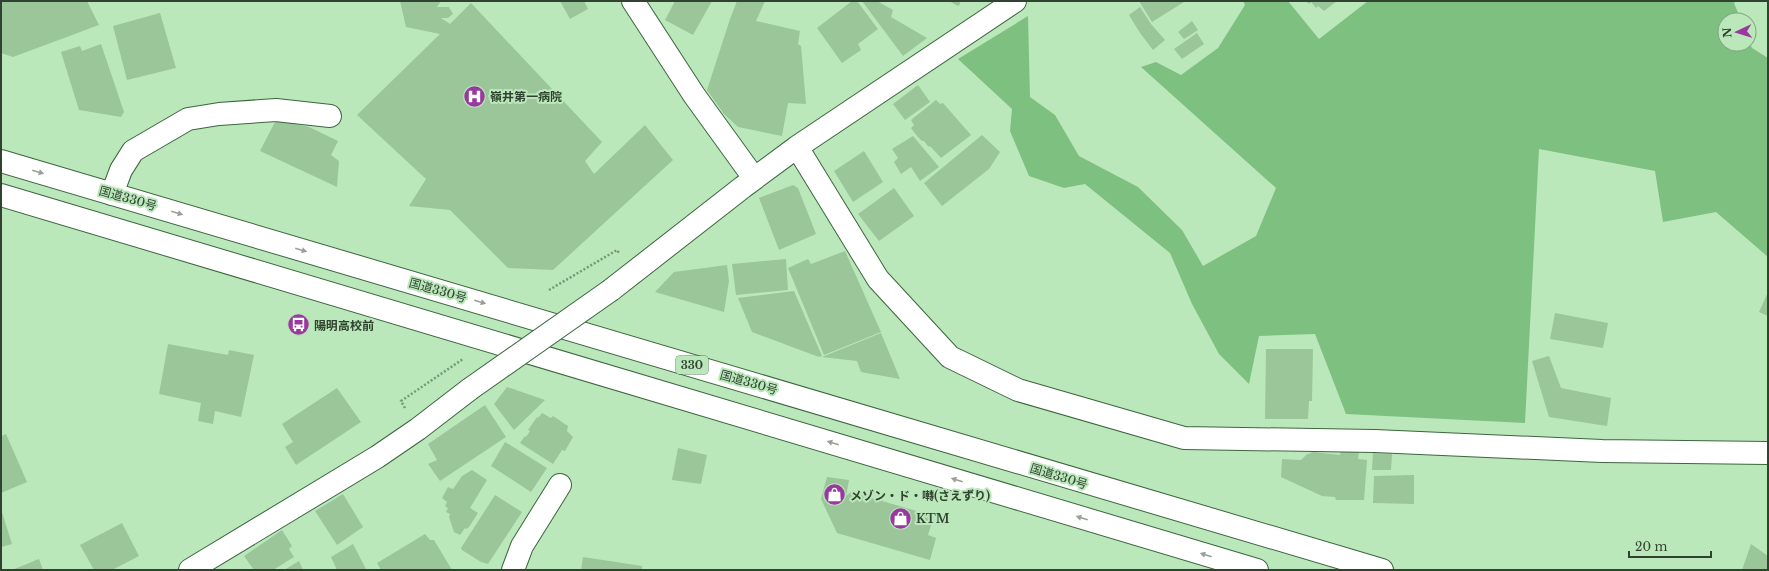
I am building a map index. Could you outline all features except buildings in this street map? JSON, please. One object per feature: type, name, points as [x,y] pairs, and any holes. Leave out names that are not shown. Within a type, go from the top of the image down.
[{"type":"main road","points":[[633,1],[694,95],[754,178]]},
{"type":"main road","points":[[190,570],[377,458],[470,389],[611,290],[754,178],[1002,4]]},
{"type":"main road","points":[[112,194],[122,170],[133,151],[188,119],[219,114],[276,110],[330,116]]},
{"type":"main road","points":[[797,147],[878,279],[950,358],[1018,390],[1184,438],[1375,441],[1602,451],[1768,453]]},
{"type":"main road","name":"国道330号","points":[[1,161],[1382,570]]},
{"type":"main road","points":[[1,194],[468,333],[1234,567],[1257,570]]},
{"type":"main road","points":[[513,570],[522,546],[560,485]]},
{"type":"path","points":[[549,290],[617,250]]},
{"type":"path","points":[[401,401],[467,356]]},
{"type":"green space","points":[[1243,1],[1288,1],[1319,39],[1368,1],[1736,1],[1734,3],[1738,12],[1717,12],[1717,52],[1757,51],[1768,58],[1768,257],[1716,212],[1663,222],[1655,171],[1539,149],[1525,423],[1346,414],[1315,334],[1259,336],[1249,384],[1219,354],[1192,304],[1170,253],[1085,184],[1064,188],[1029,176],[1010,131],[1012,109],[958,59],[1028,16],[1030,97],[1055,115],[1079,156],[1138,187],[1182,230],[1203,266],[1256,236],[1276,188],[1141,67],[1156,62],[1181,75],[1218,48],[1245,5]]},
{"type":"place","name":"嶺井第一病院","points":[[475,96]]},
{"type":"place","name":"陽明高校前","points":[[298,325]]},
{"type":"place","name":"メゾン・ド・囀(さえずり)","points":[[834,495]]},
{"type":"place","name":"KTM","points":[[901,518]]}]
